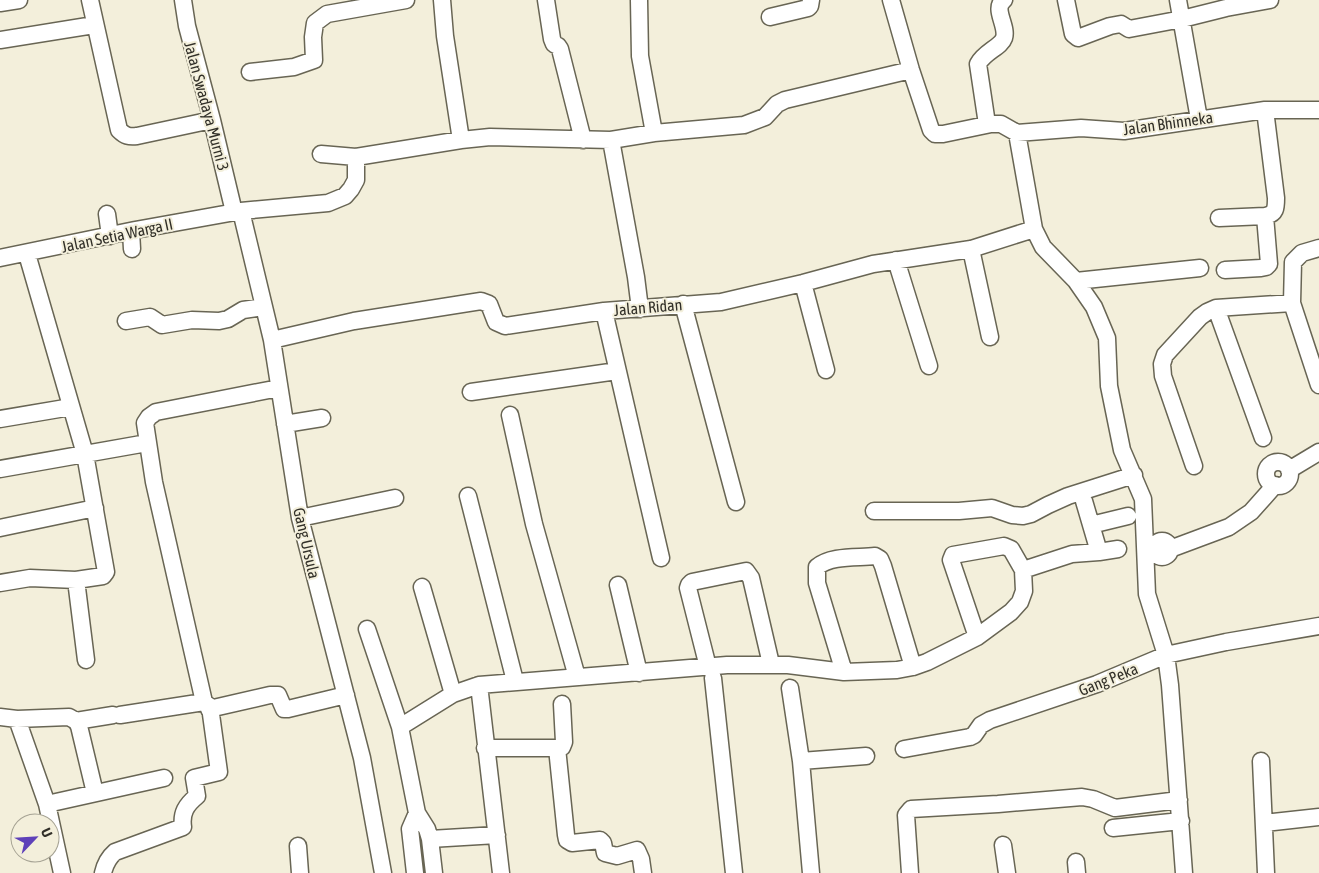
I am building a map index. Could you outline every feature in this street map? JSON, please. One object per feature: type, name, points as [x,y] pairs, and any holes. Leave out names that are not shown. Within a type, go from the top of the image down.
[{"type":"street","points":[[90,0],[94,25],[119,130],[122,134],[137,136],[212,120]]},
{"type":"street","name":"Jalan Swadaya Murni 3","points":[[183,0],[190,39],[238,212]]},
{"type":"street","points":[[319,0],[321,17]]},
{"type":"street","points":[[250,72],[294,67],[314,60],[314,28],[315,23],[321,17],[339,11],[406,0]]},
{"type":"street","points":[[442,0],[445,36],[461,140]]},
{"type":"street","points":[[546,0],[552,39],[554,44],[560,49],[583,140]]},
{"type":"street","points":[[639,0],[640,56],[654,133]]},
{"type":"street","points":[[770,17],[808,8],[811,0]]},
{"type":"street","points":[[891,0],[931,130],[935,134],[943,134],[987,124],[1001,124],[1017,132],[1034,229],[1043,247],[1076,281],[1094,307],[1107,338],[1109,386],[1118,437],[1143,499],[1159,547],[1147,594],[1166,655],[1170,685],[1184,873]]},
{"type":"street","points":[[987,124],[978,64],[987,52],[1004,39],[999,7],[1004,0]]},
{"type":"street","points":[[1066,0],[1073,34],[1078,38],[1121,24],[1129,29],[1270,0]]},
{"type":"street","points":[[1178,0],[1200,119]]},
{"type":"street","points":[[0,40],[94,25]]},
{"type":"street","points":[[321,154],[356,157],[461,140],[506,137],[611,140],[654,133],[744,125],[765,117],[785,100],[911,70]]},
{"type":"street","points":[[1219,218],[1265,216],[1275,212],[1276,198],[1265,110]]},
{"type":"street","name":"Jalan Bhinneka","points":[[1017,132],[1081,128],[1124,131],[1265,110],[1319,110]]},
{"type":"street","points":[[611,140],[636,277],[640,310]]},
{"type":"street","name":"Jalan Setia Warga II","points":[[0,258],[27,254],[131,231],[238,212],[337,200],[345,196],[356,180],[356,157]]},
{"type":"street","name":"Gang Ursula","points":[[238,212],[272,340],[300,518],[362,758],[383,873]]},
{"type":"street","points":[[107,214],[110,236]]},
{"type":"street","points":[[1225,270],[1261,268],[1269,264],[1265,216]]},
{"type":"street","name":"Jalan Ridan","points":[[272,340],[354,321],[481,301],[488,304],[496,322],[505,326],[604,311],[640,310],[683,304],[720,302],[804,283],[873,264],[971,249],[1034,229]]},
{"type":"street","points":[[131,231],[132,249]]},
{"type":"street","points":[[1319,248],[1302,254],[1293,262],[1292,303],[1319,385]]},
{"type":"street","points":[[971,249],[990,337]]},
{"type":"street","points":[[0,583],[30,578],[76,580],[98,578],[106,572],[85,454],[27,254]]},
{"type":"street","points":[[896,260],[929,366]]},
{"type":"street","points":[[1076,281],[1200,268]]},
{"type":"street","points":[[804,283],[826,370]]},
{"type":"street","points":[[1194,466],[1165,385],[1162,364],[1165,355],[1200,317],[1216,308],[1292,303]]},
{"type":"street","points":[[683,304],[736,502]]},
{"type":"street","points":[[126,321],[150,317],[162,325],[192,320],[219,321],[228,319],[243,310],[264,307]]},
{"type":"street","points":[[1216,308],[1263,438]]},
{"type":"street","points":[[604,311],[661,558]]},
{"type":"street","points":[[471,392],[617,371]]},
{"type":"street","points":[[103,873],[104,865],[115,852],[183,827],[181,815],[189,802],[197,796],[194,778],[219,772],[206,706],[154,482],[145,423],[156,412],[279,388]]},
{"type":"street","points":[[0,418],[71,407]]},
{"type":"street","points":[[510,415],[534,524],[577,677]]},
{"type":"street","points":[[285,424],[322,418]]},
{"type":"street","points":[[0,469],[147,443]]},
{"type":"street","points":[[1159,547],[1216,528],[1230,527],[1271,482],[1267,469],[1273,463],[1283,463],[1289,470],[1319,452]]},
{"type":"street","points":[[874,510],[959,511],[992,508],[1012,515],[1023,516],[1068,496],[1134,475]]},
{"type":"street","points":[[468,496],[514,681]]},
{"type":"street","points":[[300,518],[394,498]]},
{"type":"street","points":[[1084,501],[1099,552]]},
{"type":"street","points":[[0,528],[95,508]]},
{"type":"street","points":[[1091,525],[1128,516]]},
{"type":"street","points":[[400,727],[453,694],[479,685],[639,673],[711,672],[727,665],[771,664],[844,672],[897,670],[913,667],[977,637],[1020,602],[1024,591],[1023,570],[1012,549],[1004,546],[953,555],[951,560],[977,637]]},
{"type":"street","points":[[1023,570],[1072,554],[1099,552],[1118,548]]},
{"type":"street","points":[[844,672],[818,583],[817,567],[830,560],[875,556],[880,559],[884,566],[913,667]]},
{"type":"street","points":[[734,873],[711,672],[688,584],[746,571],[751,578],[771,664]]},
{"type":"street","points":[[76,580],[86,660]]},
{"type":"street","points":[[618,585],[639,673]]},
{"type":"street","points":[[422,587],[453,694]]},
{"type":"street","name":"Gang Peka","points":[[904,749],[970,737],[974,735],[981,725],[990,720],[1083,689],[1166,655],[1226,642],[1319,626]]},
{"type":"street","points":[[367,629],[400,727],[417,813],[427,829],[430,839],[434,873]]},
{"type":"street","points":[[479,685],[501,873]]},
{"type":"street","points":[[790,688],[801,761],[810,873]]},
{"type":"street","points":[[76,721],[206,706],[270,695],[278,695],[284,709],[288,709],[346,695]]},
{"type":"street","points":[[485,748],[562,747],[564,742],[562,704]]},
{"type":"street","points":[[0,717],[17,719],[69,717],[76,721],[79,726],[95,793]]},
{"type":"street","points":[[17,719],[48,804],[62,873]]},
{"type":"street","points":[[557,748],[566,836],[568,840],[572,843],[600,840],[605,852],[617,856],[637,850],[641,859],[642,873]]},
{"type":"street","points":[[801,761],[866,756]]},
{"type":"street","points":[[1261,760],[1266,873]]},
{"type":"street","points":[[48,804],[164,778]]},
{"type":"street","points":[[910,873],[906,822],[908,811],[915,808],[1082,797],[1093,799],[1115,808],[1179,800]]},
{"type":"street","points":[[415,873],[410,829],[417,813]]},
{"type":"street","points":[[1264,822],[1319,817]]},
{"type":"street","points":[[1113,828],[1181,821]]},
{"type":"street","points":[[430,839],[497,835]]},
{"type":"street","points":[[1003,845],[1007,873]]},
{"type":"street","points":[[298,846],[300,873]]}]
